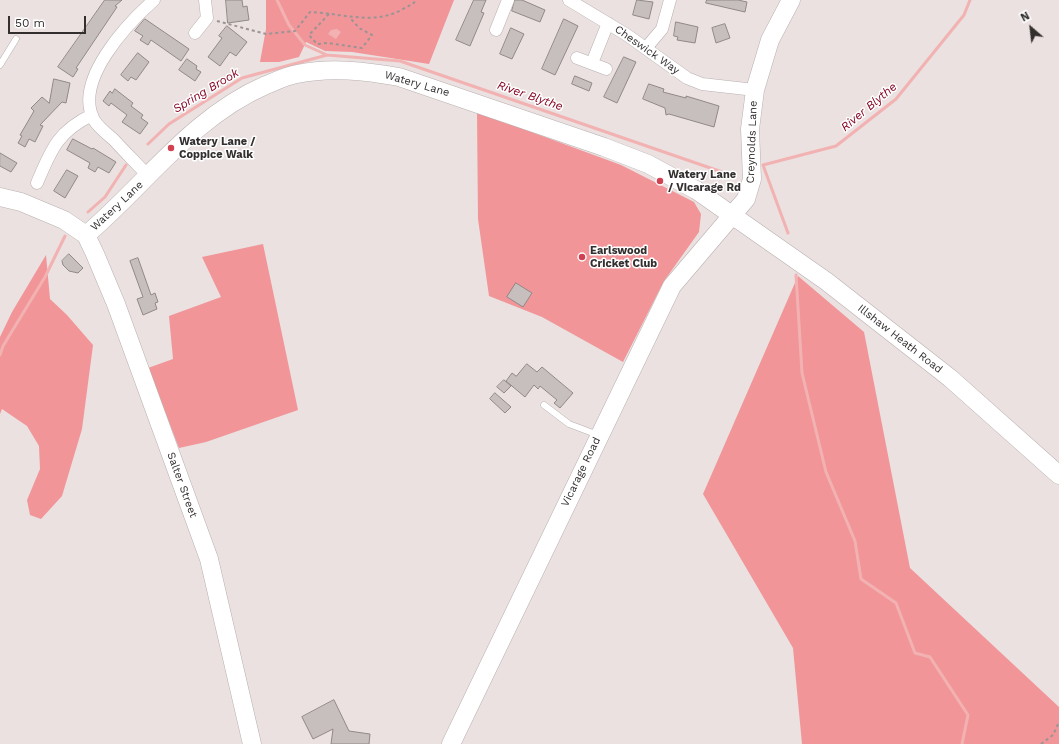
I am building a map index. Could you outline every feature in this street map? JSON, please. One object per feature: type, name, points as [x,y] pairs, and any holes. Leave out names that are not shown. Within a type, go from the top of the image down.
[{"type":"street","points":[[149,176],[95,122],[88,102],[90,89],[96,73],[116,38],[130,21],[154,0]]},
{"type":"street","points":[[195,33],[207,18],[205,0]]},
{"type":"street","points":[[496,30],[508,0]]},
{"type":"street","name":"Cheswick Way","points":[[569,0],[646,48],[678,72],[702,84],[755,90]]},
{"type":"street","points":[[646,48],[662,29],[670,0]]},
{"type":"street","name":"Creynolds Lane","points":[[733,214],[746,199],[750,190],[752,171],[750,129],[755,90],[770,40],[791,0]]},
{"type":"street","points":[[592,63],[608,23]]},
{"type":"street","points":[[577,58],[606,69]]},
{"type":"street","name":"Watery Lane","points":[[86,235],[149,176],[183,140],[232,102],[254,90],[296,74],[327,70],[371,72],[399,77],[536,123],[648,164],[696,190],[733,214]]},
{"type":"street","points":[[37,182],[59,138],[78,122],[92,115]]},
{"type":"street","points":[[0,197],[45,210],[64,220],[86,235]]},
{"type":"street","name":"Vicarage Road","points":[[451,744],[672,286],[733,214]]},
{"type":"street","name":"Illshaw Heath Road","points":[[733,214],[826,280],[950,378],[1059,475]]},
{"type":"street","name":"Salter Street","points":[[86,235],[116,304],[209,559],[252,744]]},
{"type":"lane","points":[[0,65],[16,39]]},
{"type":"lane","points":[[544,405],[568,424],[599,435]]},
{"type":"path","points":[[207,18],[266,34],[295,31],[310,12],[345,17],[374,18],[396,13],[413,4],[416,0]]},
{"type":"path","points":[[329,14],[309,35],[312,40],[317,44],[328,43],[362,48],[372,35],[359,28],[352,20],[352,17]]},
{"type":"path","points":[[1041,744],[1053,735],[1059,722]]},
{"type":"shaded area","points":[[266,0],[454,0],[429,64],[352,52],[325,51],[306,42],[299,57],[279,62],[260,62],[266,29]]},
{"type":"shaded area","points":[[337,29],[341,32],[336,39],[328,34],[331,30]]},
{"type":"shaded area","name":"Earlswood Cricket Club","points":[[477,112],[621,165],[694,202],[701,214],[699,232],[664,281],[623,362],[542,317],[489,296],[478,219]]},
{"type":"shaded area","points":[[263,244],[298,410],[206,442],[179,448],[148,368],[173,359],[169,316],[221,297],[202,257]]},
{"type":"shaded area","points":[[46,255],[50,299],[67,315],[93,345],[82,429],[62,496],[41,519],[30,515],[27,500],[40,469],[39,446],[27,426],[2,409],[0,414],[0,337],[12,312]]},
{"type":"shaded area","points":[[798,276],[864,332],[910,568],[1059,707],[1059,744],[802,744],[793,648],[703,494]]},
{"type":"building","points":[[105,0],[122,0],[115,6],[117,7],[76,68],[78,69],[73,77],[58,67]]},
{"type":"building","points":[[226,0],[242,0],[243,7],[247,6],[249,20],[228,23]]},
{"type":"building","points":[[474,0],[486,0],[481,12],[484,13],[470,46],[456,40]]},
{"type":"building","points":[[515,0],[522,0],[545,10],[540,22],[512,11]]},
{"type":"building","points":[[637,0],[653,2],[649,19],[633,15]]},
{"type":"building","points":[[707,0],[738,0],[747,2],[745,12],[706,3]]},
{"type":"building","points":[[145,19],[189,49],[181,61],[151,40],[148,45],[140,40],[143,36],[135,31]]},
{"type":"building","points":[[564,19],[578,26],[555,75],[542,69]]},
{"type":"building","points":[[676,22],[698,27],[695,43],[677,40],[678,37],[674,36]]},
{"type":"building","points":[[725,24],[730,38],[716,43],[712,28]]},
{"type":"building","points":[[227,26],[247,42],[236,56],[230,52],[220,66],[208,57],[222,38],[219,36]]},
{"type":"building","points":[[511,28],[524,34],[512,59],[500,54]]},
{"type":"building","points":[[138,53],[149,62],[136,80],[131,77],[128,81],[121,75]]},
{"type":"building","points":[[624,57],[636,62],[617,103],[604,97]]},
{"type":"building","points":[[187,59],[197,66],[196,69],[201,72],[195,81],[179,70]]},
{"type":"building","points":[[575,76],[592,83],[589,91],[572,84]]},
{"type":"building","points":[[54,79],[70,83],[66,103],[62,102],[40,125],[43,126],[35,142],[29,139],[25,147],[18,143],[22,136],[20,135],[34,111],[31,108],[42,97],[49,103]]},
{"type":"building","points":[[649,84],[664,89],[663,92],[686,98],[686,96],[719,106],[714,127],[669,114],[666,115],[665,108],[643,99]]},
{"type":"building","points":[[115,89],[133,103],[131,106],[143,115],[141,118],[148,123],[140,134],[122,122],[127,115],[111,103],[109,106],[103,101],[110,91],[112,93]]},
{"type":"building","points":[[73,139],[92,149],[93,148],[116,162],[109,173],[98,167],[95,172],[88,168],[90,163],[67,150]]},
{"type":"building","points":[[0,153],[17,163],[11,172],[0,166]]},
{"type":"building","points":[[67,170],[78,176],[65,198],[54,191]]},
{"type":"building","points":[[69,254],[83,268],[78,273],[69,271],[63,265],[62,261]]},
{"type":"building","points":[[138,258],[151,295],[155,293],[158,302],[155,303],[157,309],[143,315],[137,299],[143,297],[130,261]]},
{"type":"building","points":[[516,283],[532,293],[523,307],[507,297]]},
{"type":"building","points":[[527,364],[537,372],[542,367],[573,393],[560,408],[554,403],[557,400],[540,386],[538,389],[534,385],[525,397],[506,381],[512,373],[516,376]]},
{"type":"building","points":[[504,380],[511,386],[504,393],[497,387]]},
{"type":"building","points":[[495,393],[511,407],[505,413],[490,399]]},
{"type":"building","points":[[334,700],[349,731],[370,734],[369,744],[331,744],[333,729],[313,739],[302,717]]},
{"type":"waterway","name":"River Blythe","points":[[277,0],[289,25],[305,45],[327,55],[400,61],[722,172]]},
{"type":"waterway","name":"River Blythe","points":[[788,233],[763,165],[836,146],[896,99],[964,15],[970,0]]},
{"type":"waterway","name":"Spring Brook","points":[[148,144],[169,124],[242,78],[327,55]]},
{"type":"waterway","name":"Spring Brook","points":[[88,212],[105,197],[126,165]]},
{"type":"waterway","name":"Spring Brook","points":[[0,355],[3,346],[45,277],[65,236]]},
{"type":"waterway","points":[[796,275],[802,373],[826,472],[855,541],[861,579],[896,603],[915,653],[930,657],[968,715],[962,744]]},
{"type":"place","name":"Watery Lane / Coppice Walk","points":[[171,148]]},
{"type":"place","name":"Watery Lane / Vicarage Rd","points":[[660,181]]},
{"type":"place","name":"Earlswood Cricket Club","points":[[582,257]]}]
